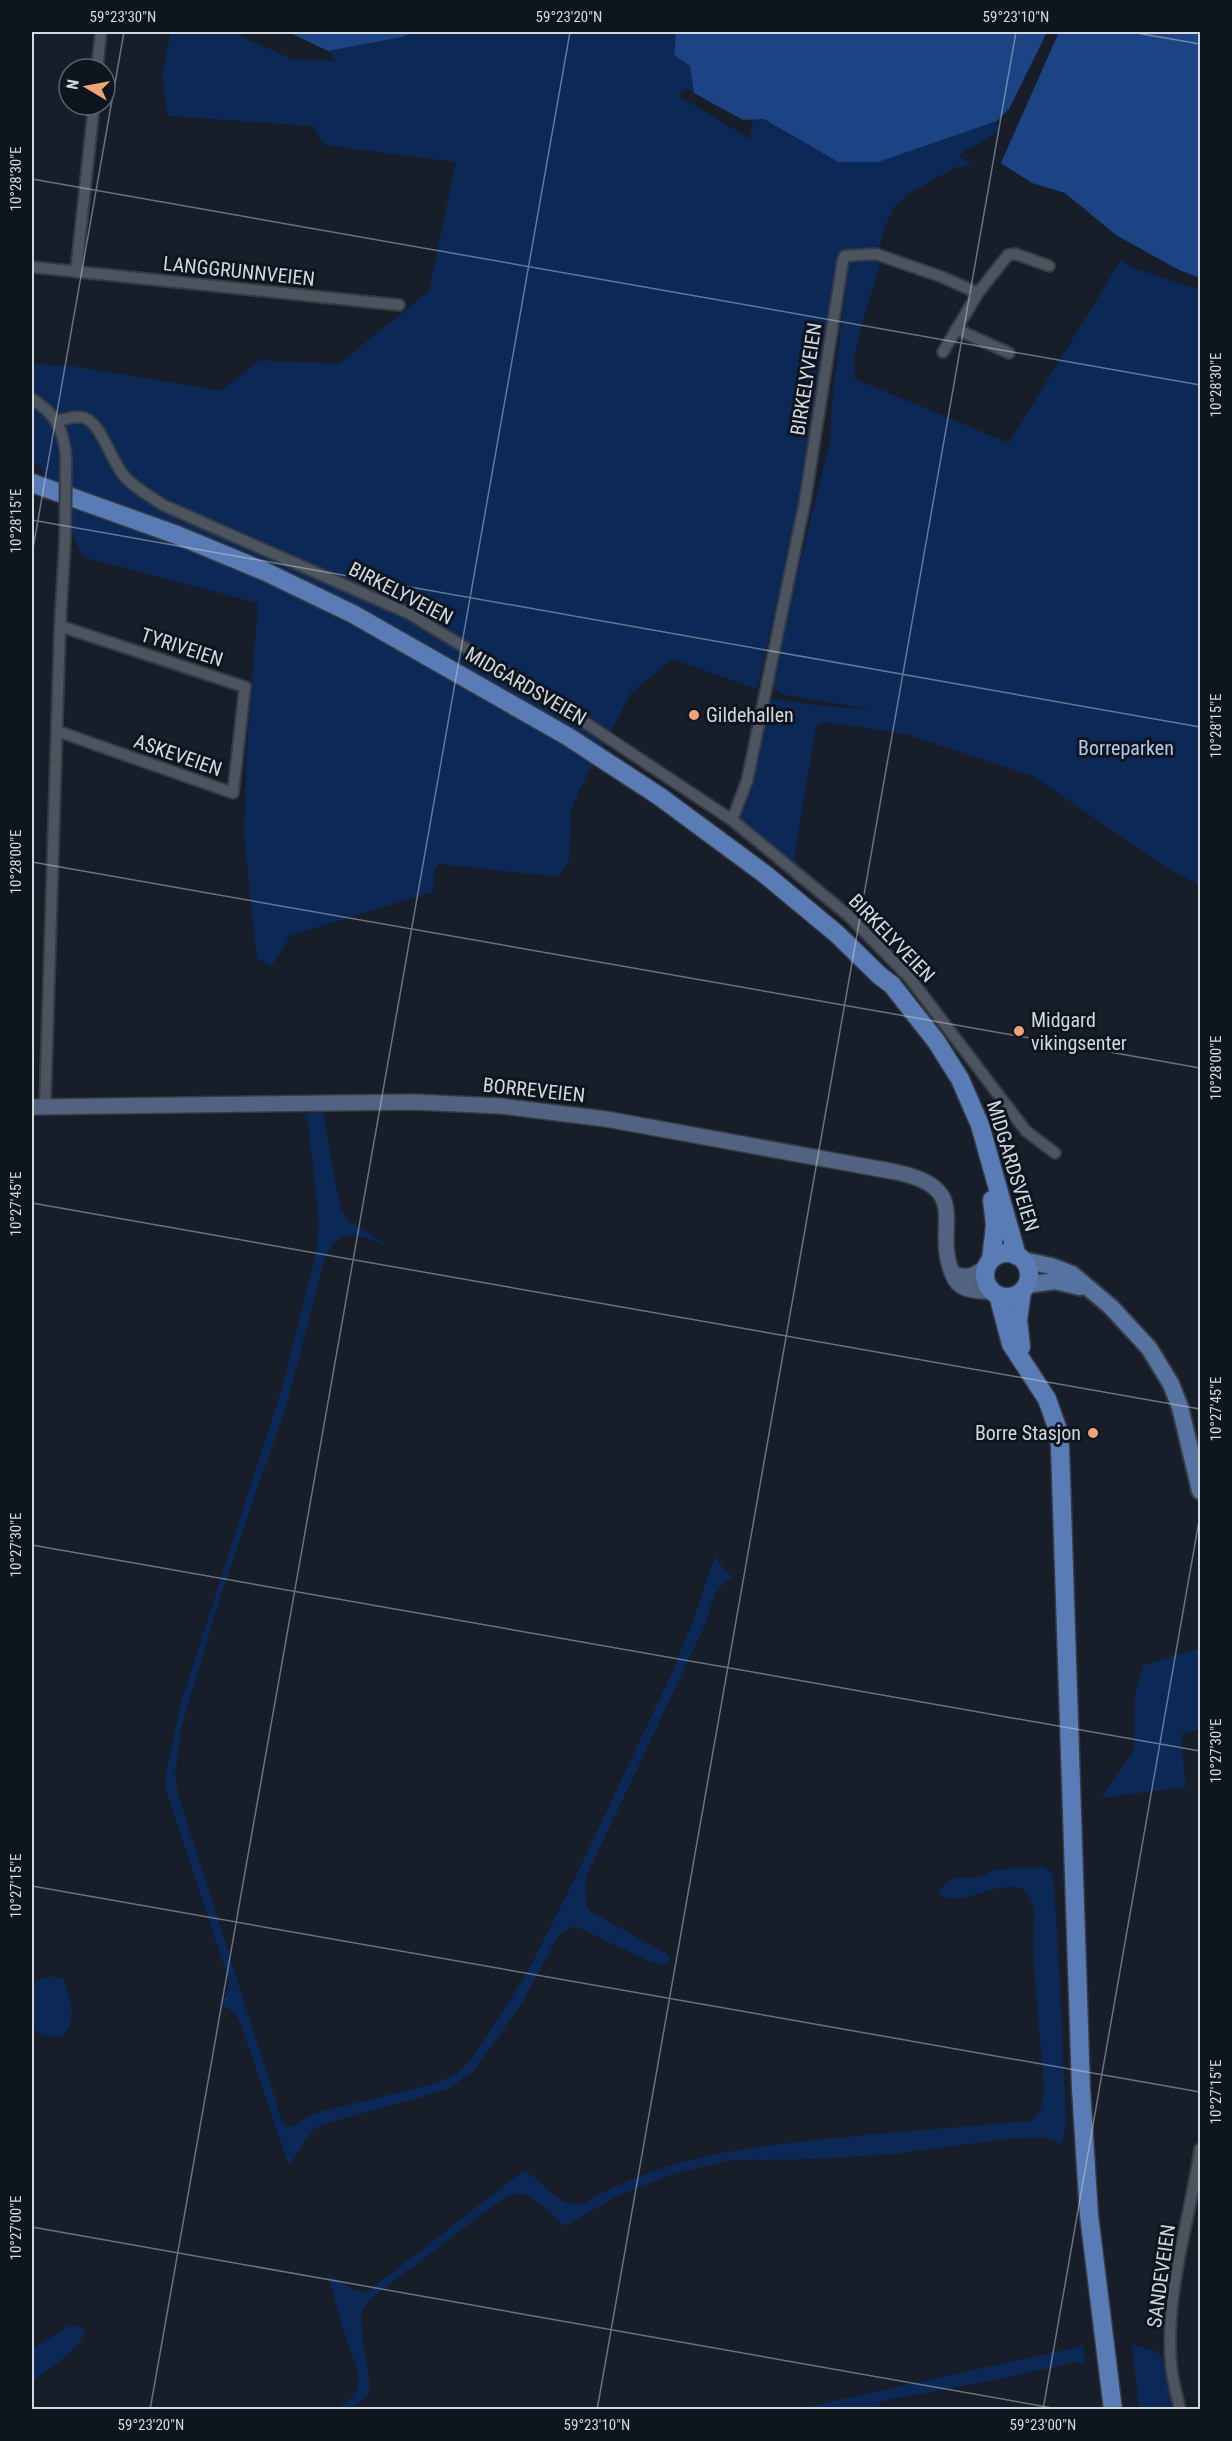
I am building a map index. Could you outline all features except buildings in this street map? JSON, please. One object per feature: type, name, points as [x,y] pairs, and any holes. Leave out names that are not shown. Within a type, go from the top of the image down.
[{"type":"highway","name":"MIDGARDSVEIEN","points":[[32,483],[177,535],[266,572],[413,646],[567,736],[659,796],[742,856],[822,921],[892,985],[925,1024],[969,1097],[989,1148],[1020,1258]]},
{"type":"highway","name":"MIDGARDSVEIEN","points":[[32,493],[105,510]]},
{"type":"highway","name":"MIDGARDSVEIEN","points":[[879,975],[941,1064],[979,1146],[994,1212],[989,1263]]},
{"type":"highway","points":[[1023,1360],[1018,1335],[1018,1320],[1028,1272],[1020,1258],[1004,1254],[989,1263],[986,1281],[995,1293],[1011,1344],[1047,1399],[1058,1431],[1060,1447],[1081,2089],[1089,2215],[1113,2409]]},
{"type":"highway","points":[[995,1293],[1010,1297],[1024,1288]]},
{"type":"main road","name":"BORREVEIEN","points":[[38,1107],[452,1103],[585,1116],[698,1135],[896,1172],[921,1179],[937,1191],[946,1207],[947,1259],[952,1273]]},
{"type":"main road","points":[[1020,1258],[1072,1274],[1133,1330],[1161,1365],[1180,1407],[1200,1491]]},
{"type":"main road","points":[[952,1273],[960,1277],[974,1276],[989,1263]]},
{"type":"main road","points":[[952,1273],[956,1282],[964,1287],[995,1293]]},
{"type":"main road","points":[[1024,1288],[1055,1281],[1093,1291]]},
{"type":"street","points":[[99,57],[101,32]]},
{"type":"street","points":[[76,272],[93,117]]},
{"type":"street","name":"BIRKELYVEIEN","points":[[732,820],[747,781],[805,501],[843,260],[845,256],[876,254],[942,277],[978,293]]},
{"type":"street","points":[[943,352],[978,293],[1008,255],[1016,254],[1049,266]]},
{"type":"street","name":"LANGGRUNNVEIEN","points":[[32,267],[399,305]]},
{"type":"street","points":[[956,329],[1009,353]]},
{"type":"street","points":[[32,399],[42,405],[57,421],[62,433],[66,457],[57,731],[38,1107]]},
{"type":"street","name":"BIRKELYVEIEN","points":[[57,421],[77,417],[86,419],[94,426],[125,477],[163,505],[410,614],[551,700],[732,820],[849,916],[909,976],[1026,1131],[1055,1153]]},
{"type":"street","name":"TYRIVEIEN","points":[[60,626],[244,687],[239,737]]},
{"type":"street","name":"ASKEVEIEN","points":[[57,731],[233,793],[239,737]]},
{"type":"street","name":"SANDEVEIEN","points":[[1180,2409],[1171,2366],[1171,2315],[1174,2286],[1196,2196],[1200,2149]]},
{"type":"green space","name":"Borreparken","points":[[171,32],[240,32],[240,36],[294,60],[336,61],[328,51],[417,32],[676,32],[674,55],[690,66],[694,93],[685,89],[679,96],[750,139],[753,120],[764,119],[838,162],[949,136],[997,121],[999,131],[958,155],[972,166],[956,167],[911,192],[893,208],[883,232],[876,260],[880,264],[858,339],[854,368],[855,379],[1009,443],[1121,260],[1133,268],[1200,290],[1200,885],[1167,868],[1033,776],[906,734],[825,722],[819,723],[816,728],[795,852],[800,867],[747,827],[742,820],[740,810],[767,701],[770,698],[822,706],[876,710],[785,695],[774,689],[772,677],[830,441],[832,402],[848,267],[852,260],[846,254],[797,514],[757,689],[672,659],[631,693],[580,789],[571,811],[569,860],[563,871],[556,876],[440,864],[434,869],[433,892],[291,935],[271,967],[257,958],[244,836],[247,746],[258,603],[83,557],[39,465],[32,463],[32,364],[70,366],[221,391],[260,360],[339,364],[429,291],[456,162],[325,145],[313,126],[168,116],[162,75]]},
{"type":"green space","points":[[323,1112],[340,1207],[348,1220],[389,1246],[351,1235],[337,1241],[324,1260],[288,1400],[219,1601],[181,1728],[175,1775],[179,1797],[283,2124],[290,2127],[318,2113],[433,2084],[457,2074],[474,2056],[528,1971],[576,1876],[671,1675],[693,1621],[715,1555],[718,1562],[733,1578],[722,1585],[715,1596],[706,1623],[585,1879],[586,1904],[590,1911],[670,1956],[670,1962],[661,1965],[651,1962],[575,1926],[566,1930],[557,1938],[522,2003],[474,2071],[446,2090],[324,2124],[313,2130],[289,2166],[241,2025],[235,2013],[219,2003],[226,1996],[229,1981],[166,1790],[165,1778],[181,1703],[283,1385],[316,1254],[319,1222],[308,1122],[303,1114]]},
{"type":"green space","points":[[1200,1648],[1200,1729],[1181,1735],[1186,1787],[1101,1798],[1134,1750],[1135,1694],[1144,1665]]},
{"type":"green space","points":[[1042,1865],[1053,1874],[1066,2121],[1062,2144],[1044,2137],[997,2140],[895,2154],[816,2159],[731,2160],[672,2174],[619,2195],[565,2226],[535,2200],[521,2194],[511,2195],[501,2200],[369,2300],[361,2314],[361,2325],[370,2386],[369,2394],[351,2409],[337,2409],[350,2399],[357,2389],[359,2375],[341,2323],[328,2273],[351,2289],[366,2293],[522,2172],[535,2177],[555,2196],[564,2201],[583,2204],[613,2188],[674,2164],[737,2150],[860,2136],[1031,2121],[1040,2111],[1044,2092],[1033,1951],[1034,1910],[1031,1900],[1028,1894],[1020,1888],[1000,1888],[958,1898],[939,1895],[939,1890],[951,1879],[983,1876],[997,1869],[1038,1868]]},
{"type":"green space","points":[[51,1976],[64,1979],[72,2011],[68,2028],[60,2036],[54,2037],[42,2034],[32,2027],[32,1987],[35,1981]]},
{"type":"green space","points":[[69,2326],[79,2326],[84,2329],[78,2344],[32,2383],[32,2349]]},
{"type":"green space","points":[[1132,2343],[1155,2351],[1163,2361],[1174,2409],[1139,2409]]},
{"type":"green space","points":[[1083,2344],[1086,2364],[1076,2362],[882,2401],[877,2409],[798,2409],[1078,2347]]},
{"type":"shaded area","points":[[288,32],[417,32],[328,51]]},
{"type":"shaded area","points":[[676,32],[1047,32],[1009,109],[997,121],[878,162],[838,162],[764,119],[743,120],[694,93],[690,66],[674,55]]},
{"type":"shaded area","points":[[1059,32],[1200,32],[1200,278],[1179,270],[1116,235],[1065,193],[1032,183],[1001,163]]},
{"type":"place","name":"Gildehallen","points":[[694,715]]},
{"type":"place","name":"Midgard vikingsenter","points":[[1019,1031]]},
{"type":"place","name":"Borre Stasjon","points":[[1093,1433]]}]
